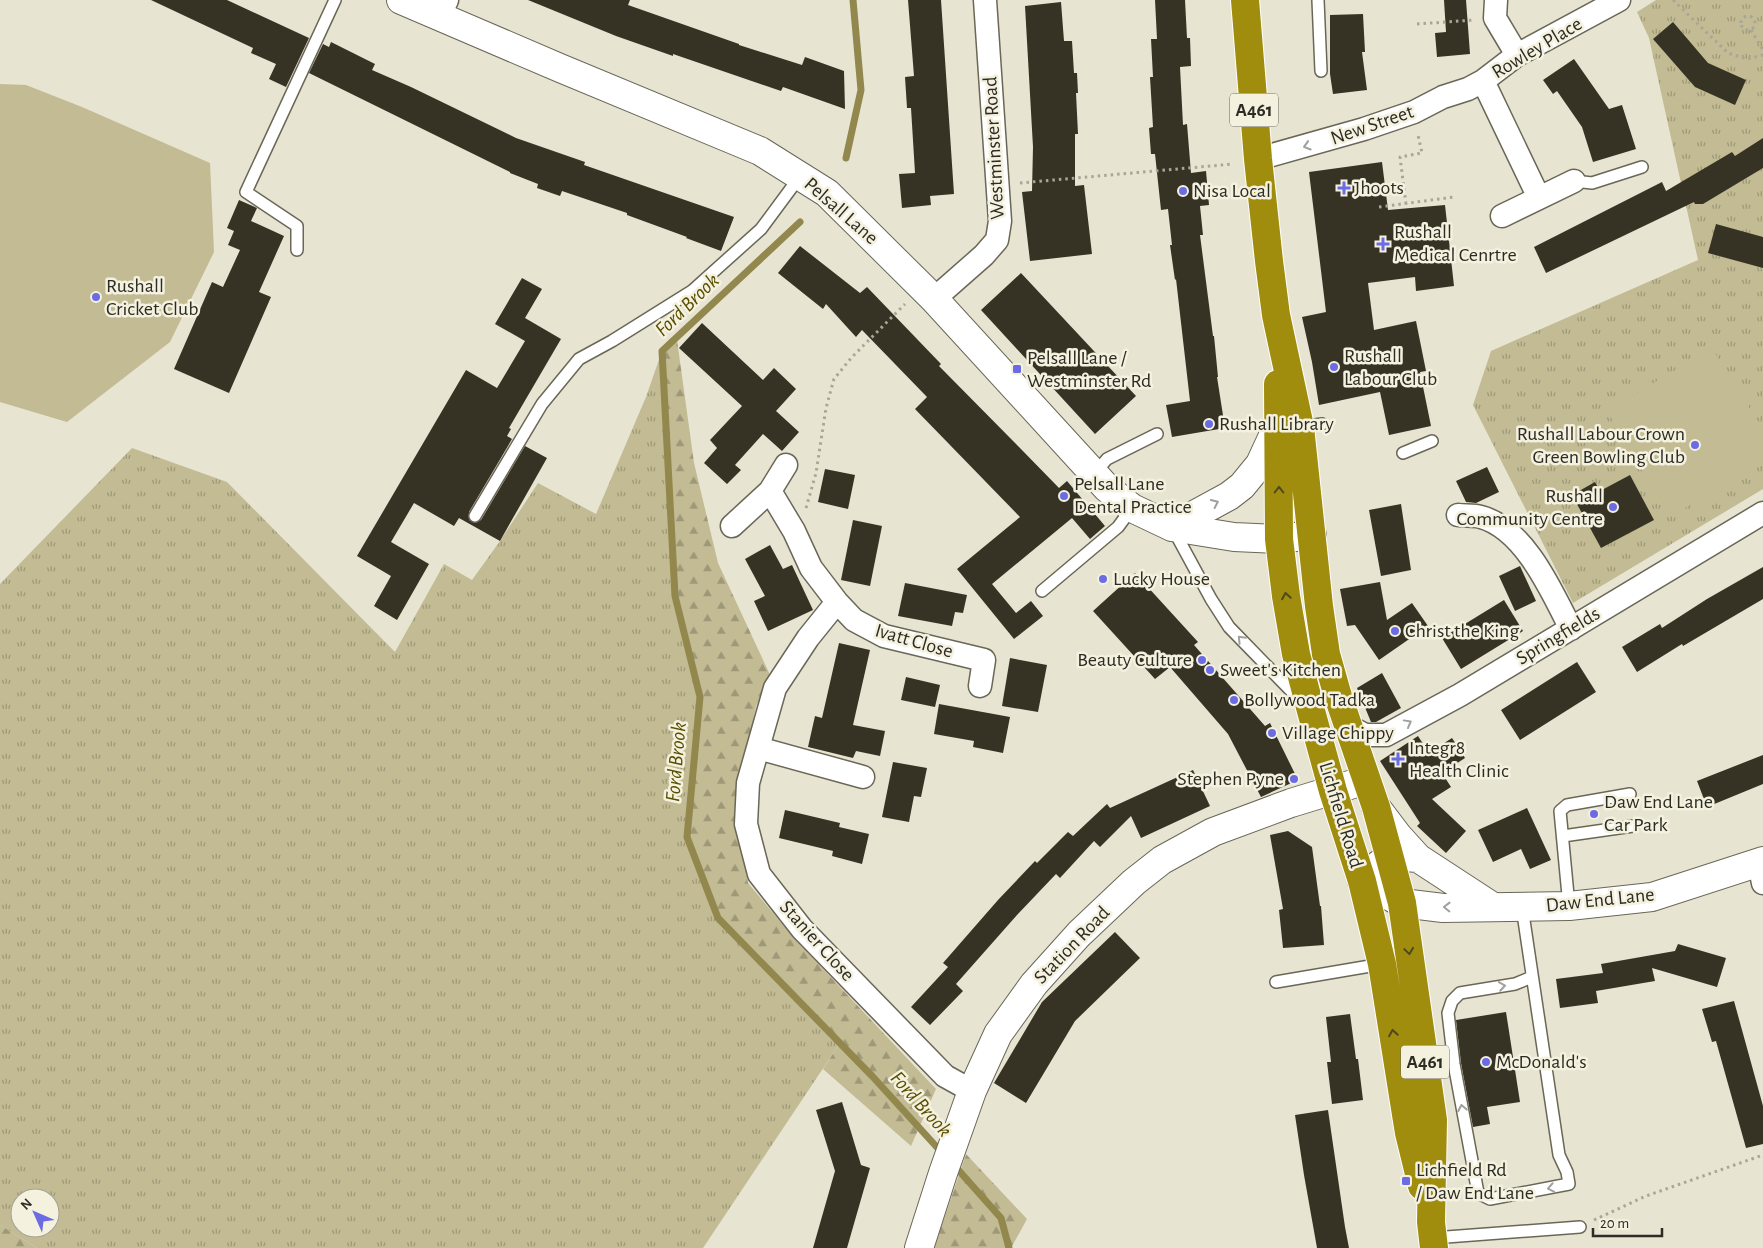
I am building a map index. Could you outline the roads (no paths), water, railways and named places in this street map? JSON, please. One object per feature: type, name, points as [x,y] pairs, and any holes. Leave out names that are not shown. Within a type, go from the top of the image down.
[{"type":"highway","name":"Lichfield Road","points":[[1245,0],[1258,159],[1276,315],[1300,425],[1319,606],[1326,654],[1337,693],[1376,807],[1402,903],[1433,1120],[1432,1236]]},
{"type":"highway","name":"Lichfield Road","points":[[1300,425],[1279,538],[1286,596],[1296,654],[1311,712],[1333,791],[1362,881],[1382,964],[1409,1133],[1432,1236]]},
{"type":"main road","name":"Pelsall Lane","points":[[401,0],[443,8],[760,151],[827,193],[934,299],[1107,488],[1132,508],[1172,526],[1234,537],[1279,538],[1312,535]]},
{"type":"main road","points":[[1172,526],[1229,496],[1242,486],[1260,464],[1300,425]]},
{"type":"main road","name":"Station Road","points":[[919,1248],[958,1128],[972,1091],[998,1034],[1034,984],[1079,934],[1134,882],[1162,860],[1213,832],[1292,803],[1366,780]]},
{"type":"main road","points":[[1376,807],[1418,858],[1493,907]]},
{"type":"main road","points":[[1362,881],[1376,866],[1390,858],[1418,858]]},
{"type":"main road","name":"Daw End Lane","points":[[1362,881],[1402,903],[1443,908],[1522,908],[1569,906],[1652,897],[1762,869]]},
{"type":"street","name":"Westminster Road","points":[[934,299],[984,255],[998,240],[1000,220],[985,0]]},
{"type":"street","name":"Rowley Place","points":[[1476,85],[1517,55],[1619,0]]},
{"type":"street","points":[[1496,9],[1517,55]]},
{"type":"street","name":"New Street","points":[[1258,159],[1364,129],[1414,112],[1443,97],[1476,85]]},
{"type":"street","points":[[1476,85],[1539,198]]},
{"type":"street","points":[[1502,216],[1574,180]]},
{"type":"street","points":[[732,526],[770,491],[786,464]]},
{"type":"street","name":"Ivatt Close","points":[[770,491],[794,531],[811,568],[837,602],[854,620],[884,636],[984,660],[980,686]]},
{"type":"street","name":"Springfields","points":[[1348,726],[1365,735],[1386,735],[1460,695],[1763,514]]},
{"type":"street","points":[[1458,515],[1481,516],[1499,525],[1520,543],[1544,576],[1571,628]]},
{"type":"street","name":"Stanier Close","points":[[837,602],[808,638],[775,688],[748,783],[746,824],[759,874],[802,929],[938,1069],[945,1076],[972,1091]]},
{"type":"street","points":[[758,748],[863,777]]},
{"type":"lane","points":[[297,250],[297,226],[246,192],[335,0]]},
{"type":"lane","points":[[1318,0],[1321,71]]},
{"type":"lane","points":[[1574,180],[1592,183],[1642,167]]},
{"type":"lane","points":[[475,516],[542,404],[579,359],[612,341],[692,291],[761,229],[800,175]]},
{"type":"lane","points":[[1094,474],[1107,459],[1157,434]]},
{"type":"lane","points":[[1403,453],[1432,440]]},
{"type":"lane","points":[[1042,591],[1118,527],[1132,508]]},
{"type":"lane","points":[[1172,526],[1211,599],[1229,627],[1311,712]]},
{"type":"lane","points":[[1569,906],[1560,811],[1566,804],[1630,794]]},
{"type":"lane","points":[[1563,836],[1633,826]]},
{"type":"lane","points":[[1522,908],[1559,1155],[1567,1172],[1569,1184],[1490,1199],[1478,1193],[1454,1064],[1448,1013],[1452,1001],[1460,993],[1515,984],[1532,977]]},
{"type":"lane","points":[[1276,982],[1382,964]]},
{"type":"lane","points":[[1432,1236],[1580,1227]]},
{"type":"waterway","name":"Ford Brook","points":[[846,158],[861,90],[853,0]]},
{"type":"waterway","name":"Ford Brook","points":[[800,222],[662,351],[675,596],[700,697],[687,837],[718,918],[873,1077],[944,1155]]},
{"type":"waterway","name":"Ford Brook","points":[[953,1164],[1001,1218],[1009,1248]]},
{"type":"place","name":"Jhoots","points":[[1344,188]]},
{"type":"place","name":"Nisa Local","points":[[1183,191]]},
{"type":"place","name":"Rushall Medical Cenrtre","points":[[1383,244]]},
{"type":"place","name":"Rushall Cricket Club","points":[[96,297]]},
{"type":"place","name":"Rushall Labour Club","points":[[1334,367]]},
{"type":"place","name":"Pelsall Lane / Westminster Rd","points":[[1017,369]]},
{"type":"place","name":"Rushall Library","points":[[1209,424]]},
{"type":"place","name":"Rushall Labour Crown Green Bowling Club","points":[[1695,445]]},
{"type":"place","name":"Pelsall Lane Dental Practice","points":[[1064,496]]},
{"type":"place","name":"Rushall Community Centre","points":[[1613,507]]},
{"type":"place","name":"Lucky House","points":[[1103,579]]},
{"type":"place","name":"Christ the King","points":[[1395,631]]},
{"type":"place","name":"Beauty Culture","points":[[1202,660]]},
{"type":"place","name":"Sweet's Kitchen","points":[[1210,670]]},
{"type":"place","name":"Bollywood Tadka","points":[[1234,700]]},
{"type":"place","name":"Village Chippy","points":[[1272,733]]},
{"type":"place","name":"Integr8 Health Clinic","points":[[1398,759]]},
{"type":"place","name":"Stephen Pyne","points":[[1294,779]]},
{"type":"place","name":"Daw End Lane Car Park","points":[[1594,814]]},
{"type":"place","name":"McDonald's","points":[[1486,1062]]},
{"type":"place","name":"Lichfield Rd / Daw End Lane","points":[[1406,1181]]}]
